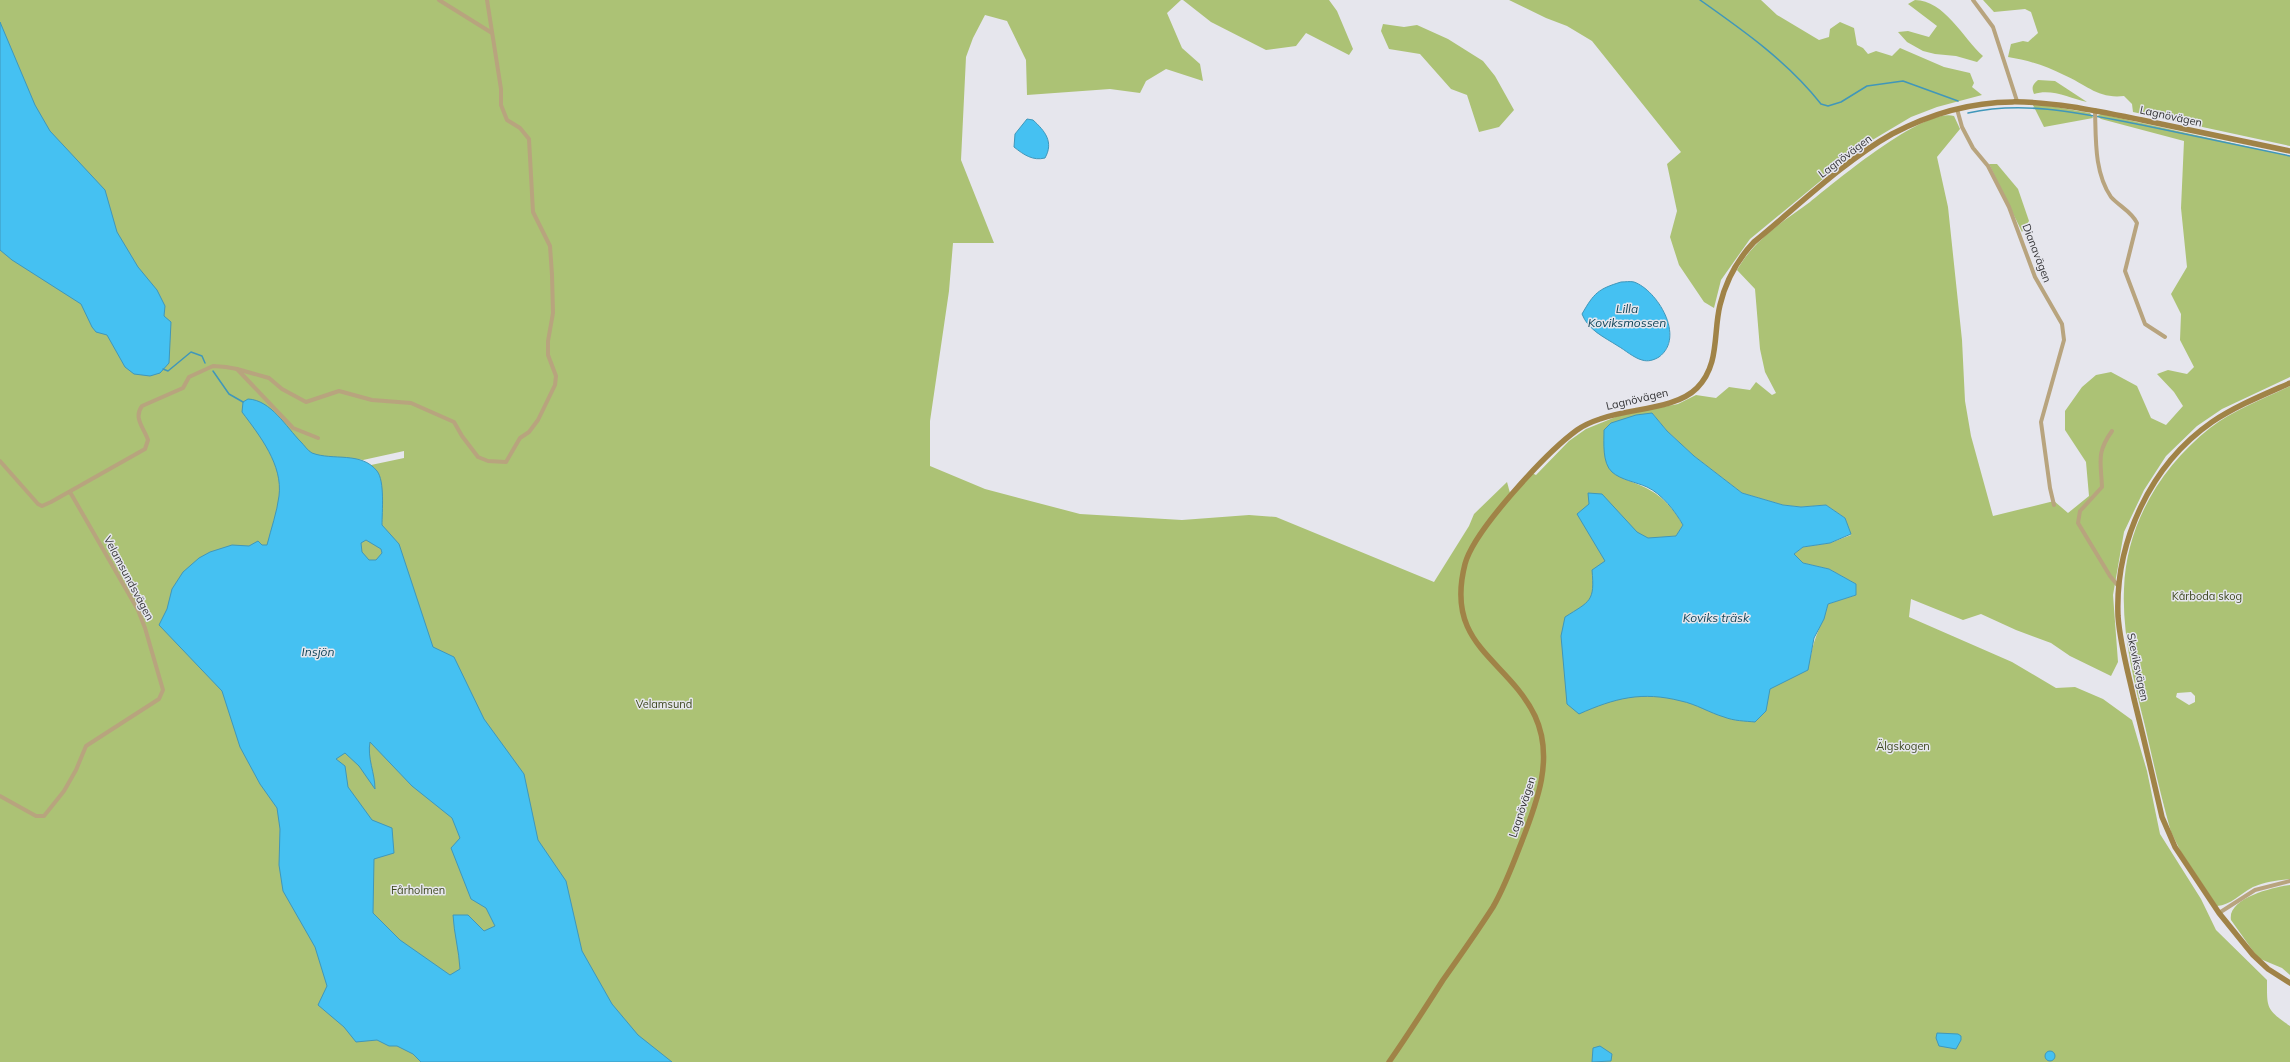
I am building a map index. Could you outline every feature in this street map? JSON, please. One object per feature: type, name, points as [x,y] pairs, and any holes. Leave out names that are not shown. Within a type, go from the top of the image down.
[{"type":"street","points":[[439,0],[492,33]]},
{"type":"street","points":[[0,461],[42,506],[70,492],[145,449],[148,440],[138,419],[138,410],[142,406],[183,388],[189,377],[213,366],[237,369],[269,378],[282,389],[306,402],[339,391],[372,400],[411,404],[454,422],[462,436],[478,457],[488,461],[506,462],[520,438],[529,432],[538,420],[555,385],[556,376],[548,355],[548,341],[552,313],[550,246],[532,212],[529,139],[520,128],[507,120],[503,112],[501,89],[487,0]]},
{"type":"street","points":[[1973,0],[1993,27],[2017,101]]},
{"type":"street","name":"Lagnövägen","points":[[1389,1062],[1501,893],[1536,804],[1543,775],[1543,748],[1536,719],[1525,699],[1480,649],[1467,623],[1461,586],[1466,562],[1473,544],[1484,527],[1550,454],[1578,429],[1609,416],[1675,401],[1694,391],[1701,384],[1713,361],[1718,313],[1725,288],[1740,258],[1754,242],[1877,144],[1919,122],[1957,109],[1982,104],[2017,101],[2059,103],[2290,151]]},
{"type":"street","name":"Dianavägen","points":[[1957,109],[1962,127],[1973,148],[1988,166],[2009,207],[2035,277],[2062,324],[2064,340],[2041,422],[2050,488],[2054,505]]},
{"type":"street","points":[[2095,110],[2097,155],[2102,178],[2116,203],[2137,223],[2125,271],[2145,324],[2165,337]]},
{"type":"street","points":[[237,369],[289,424],[304,433],[318,438]]},
{"type":"street","name":"Skeviksvägen","points":[[2290,383],[2225,414],[2197,434],[2172,459],[2152,487],[2130,533],[2119,587],[2119,627],[2126,664],[2164,823],[2175,847],[2219,913],[2253,955],[2290,983]]},
{"type":"street","points":[[2112,431],[2101,449],[2099,468],[2102,487],[2080,511],[2078,523],[2110,576],[2119,587]]},
{"type":"street","name":"Velamsundsvägen","points":[[0,796],[36,816],[44,816],[64,791],[80,762],[86,746],[159,699],[163,690],[145,628],[138,610],[70,492]]},
{"type":"street","points":[[2219,913],[2255,890],[2290,881]]},
{"type":"green space","name":"Velamsund","points":[[0,0],[1181,0],[1167,13],[1182,48],[1200,64],[1203,81],[1166,69],[1146,81],[1140,93],[1110,89],[1027,95],[1026,60],[1007,21],[985,15],[973,38],[966,57],[961,160],[994,243],[953,243],[949,291],[930,421],[930,466],[985,489],[1080,514],[1182,520],[1249,515],[1276,517],[1434,582],[1469,526],[1474,514],[1507,482],[1510,493],[1530,472],[1536,475],[1569,441],[1586,429],[1618,416],[1678,404],[1696,395],[1716,398],[1729,387],[1750,390],[1756,382],[1772,395],[1776,393],[1765,372],[1760,349],[1755,289],[1737,270],[1745,257],[1758,242],[1779,224],[1880,148],[1922,123],[1940,116],[1954,116],[1960,129],[1937,157],[1948,207],[1962,340],[1965,401],[1971,436],[1993,516],[2054,501],[2068,513],[2089,496],[2086,462],[2065,430],[2065,411],[2082,387],[2096,375],[2111,372],[2137,386],[2151,418],[2166,425],[2183,406],[2174,392],[2157,374],[2168,370],[2187,374],[2194,367],[2180,340],[2181,314],[2171,294],[2187,267],[2181,208],[2184,141],[2101,119],[2097,116],[2101,114],[2290,156],[2290,377],[2222,409],[2197,426],[2166,456],[2144,490],[2124,532],[2113,595],[2118,662],[2111,676],[2070,656],[2051,643],[2016,630],[1981,614],[1963,620],[1911,599],[1909,617],[2012,662],[2056,688],[2075,687],[2103,699],[2132,720],[2147,771],[2160,834],[2201,899],[2216,930],[2267,980],[2267,997],[2272,1012],[2290,1026],[2290,1062],[0,1062]],"holes":[[[1652,413],[1667,431],[1694,456],[1742,493],[1783,505],[1801,507],[1826,505],[1845,518],[1851,535],[1830,543],[1803,547],[1794,554],[1803,563],[1829,569],[1856,584],[1856,595],[1828,604],[1814,642],[1811,655],[1657,538],[1676,536],[1683,525],[1665,501],[1651,491],[1624,479],[1604,430]],[[404,451],[404,458],[371,465],[347,458],[363,460]]]},
{"type":"green space","points":[[1183,0],[1329,0],[1337,11],[1353,49],[1349,55],[1306,33],[1296,46],[1266,50],[1211,22]]},
{"type":"green space","points":[[1509,0],[1761,0],[1777,15],[1819,40],[1829,37],[1830,29],[1840,22],[1854,28],[1857,45],[1863,48],[1868,54],[1876,51],[1892,56],[1900,48],[1944,67],[1970,73],[1974,83],[1972,87],[1982,95],[1937,107],[1911,117],[1864,145],[1750,239],[1721,280],[1714,308],[1704,302],[1679,265],[1670,237],[1677,211],[1667,164],[1681,152],[1592,41],[1567,26],[1546,18]]},
{"type":"green space","points":[[1915,0],[1935,6],[1944,13],[1983,56],[1977,62],[1956,56],[1923,51],[1907,42],[1898,32],[1908,31],[1929,37],[1937,26],[1908,4]]},
{"type":"green space","points":[[1983,0],[2290,0],[2290,146],[2133,112],[2132,104],[2124,96],[2100,93],[2050,69],[2030,62],[2008,57],[2011,44],[2023,41],[2028,42],[2038,33],[2031,12],[2025,9],[1994,12]]},
{"type":"green space","points":[[1383,24],[1404,27],[1417,25],[1448,39],[1483,61],[1495,76],[1514,110],[1499,127],[1479,132],[1467,95],[1451,89],[1420,54],[1389,49],[1381,31]]},
{"type":"green space","points":[[2038,80],[2055,81],[2087,102],[2054,93],[2040,92],[2034,94],[2033,86]]},
{"type":"green space","points":[[2033,105],[2050,106],[2090,113],[2093,118],[2044,127]]},
{"type":"green space","points":[[1989,164],[1997,164],[2018,189],[2029,221],[2022,232]]},
{"type":"green space","name":"Kårboda skog","points":[[2290,386],[2290,879],[2257,885],[2227,904],[2217,906],[2181,852],[2171,832],[2167,819],[2137,692],[2127,641],[2124,606],[2126,565],[2131,542],[2149,499],[2176,460],[2192,443],[2219,422],[2238,410]],"holes":[[[2191,692],[2195,696],[2195,702],[2189,705],[2176,697],[2177,693]]]},
{"type":"green space","points":[[2290,885],[2290,975],[2282,968],[2258,958],[2231,920],[2232,912],[2236,906],[2244,900],[2263,891]]},
{"type":"water","points":[[0,22],[35,105],[50,131],[105,190],[117,232],[138,267],[157,290],[165,306],[164,316],[171,322],[169,363],[160,373],[150,376],[134,374],[125,367],[107,335],[96,332],[92,327],[81,304],[12,260],[0,250]]},
{"type":"water","points":[[1027,119],[1033,120],[1047,137],[1049,147],[1045,158],[1036,159],[1029,157],[1014,147],[1015,134]]},
{"type":"water","name":"Lilla Koviksmossen","points":[[1621,282],[1634,282],[1643,287],[1659,304],[1665,315],[1669,327],[1670,338],[1667,348],[1659,357],[1655,359],[1644,361],[1633,356],[1592,329],[1582,314],[1597,293],[1607,287]]},
{"type":"water","name":"Insjön","points":[[248,399],[256,401],[271,409],[312,453],[363,461],[377,471],[380,476],[382,489],[382,525],[399,544],[433,647],[454,657],[484,719],[524,774],[538,840],[566,881],[582,951],[612,1004],[638,1035],[672,1062],[421,1062],[413,1054],[397,1046],[389,1046],[377,1040],[356,1042],[344,1027],[318,1005],[327,986],[315,947],[283,891],[279,865],[280,829],[277,808],[260,784],[240,747],[222,691],[159,625],[167,609],[172,589],[183,572],[199,558],[210,552],[232,545],[249,546],[258,541],[262,545],[267,545],[279,496],[279,484],[274,462],[269,451],[242,412],[243,402]],"holes":[[[366,540],[381,549],[382,553],[376,560],[369,560],[362,552],[361,543]],[[370,742],[412,786],[452,818],[460,838],[451,848],[471,899],[486,908],[495,926],[484,931],[468,915],[453,915],[460,969],[450,975],[400,940],[373,913],[374,859],[394,853],[392,828],[372,820],[348,787],[345,766],[336,759],[345,753],[359,766],[375,789],[370,760]]]},
{"type":"water","name":"Koviks träsk","points":[[1652,413],[1667,431],[1694,456],[1742,493],[1783,505],[1801,507],[1826,505],[1845,518],[1851,534],[1830,543],[1803,547],[1794,554],[1803,563],[1829,569],[1856,584],[1856,595],[1828,604],[1824,619],[1814,638],[1808,670],[1770,689],[1766,711],[1755,722],[1732,719],[1687,702],[1667,698],[1641,696],[1617,700],[1579,714],[1567,704],[1561,636],[1565,617],[1589,600],[1593,589],[1592,570],[1605,561],[1577,514],[1589,504],[1588,493],[1602,494],[1637,532],[1648,538],[1676,536],[1683,525],[1663,498],[1647,487],[1616,475],[1609,468],[1605,458],[1604,430],[1611,423],[1636,415]]},
{"type":"water","points":[[1937,1033],[1958,1034],[1961,1036],[1961,1040],[1956,1049],[1939,1046],[1936,1038]]},
{"type":"water","points":[[1600,1046],[1612,1054],[1611,1061],[1592,1062],[1593,1048]]},
{"type":"water","points":[[2048,1051],[2052,1051],[2054,1052],[2054,1060],[2048,1061],[2045,1058],[2045,1054]]},
{"type":"waterway","points":[[1700,0],[1765,48],[1794,74],[1821,104],[1828,106],[1841,102],[1867,86],[1903,81],[1958,101]]},
{"type":"waterway","points":[[1968,113],[1990,109],[2012,108],[2055,110],[2142,125],[2290,156]]},
{"type":"waterway","points":[[163,369],[168,371],[191,352],[202,356],[205,363]]},
{"type":"waterway","points":[[213,371],[229,394],[243,402]]},
{"type":"park label","name":"Älgskogen","points":[[1903,746]]},
{"type":"park label","name":"Fårholmen","points":[[418,890]]}]
